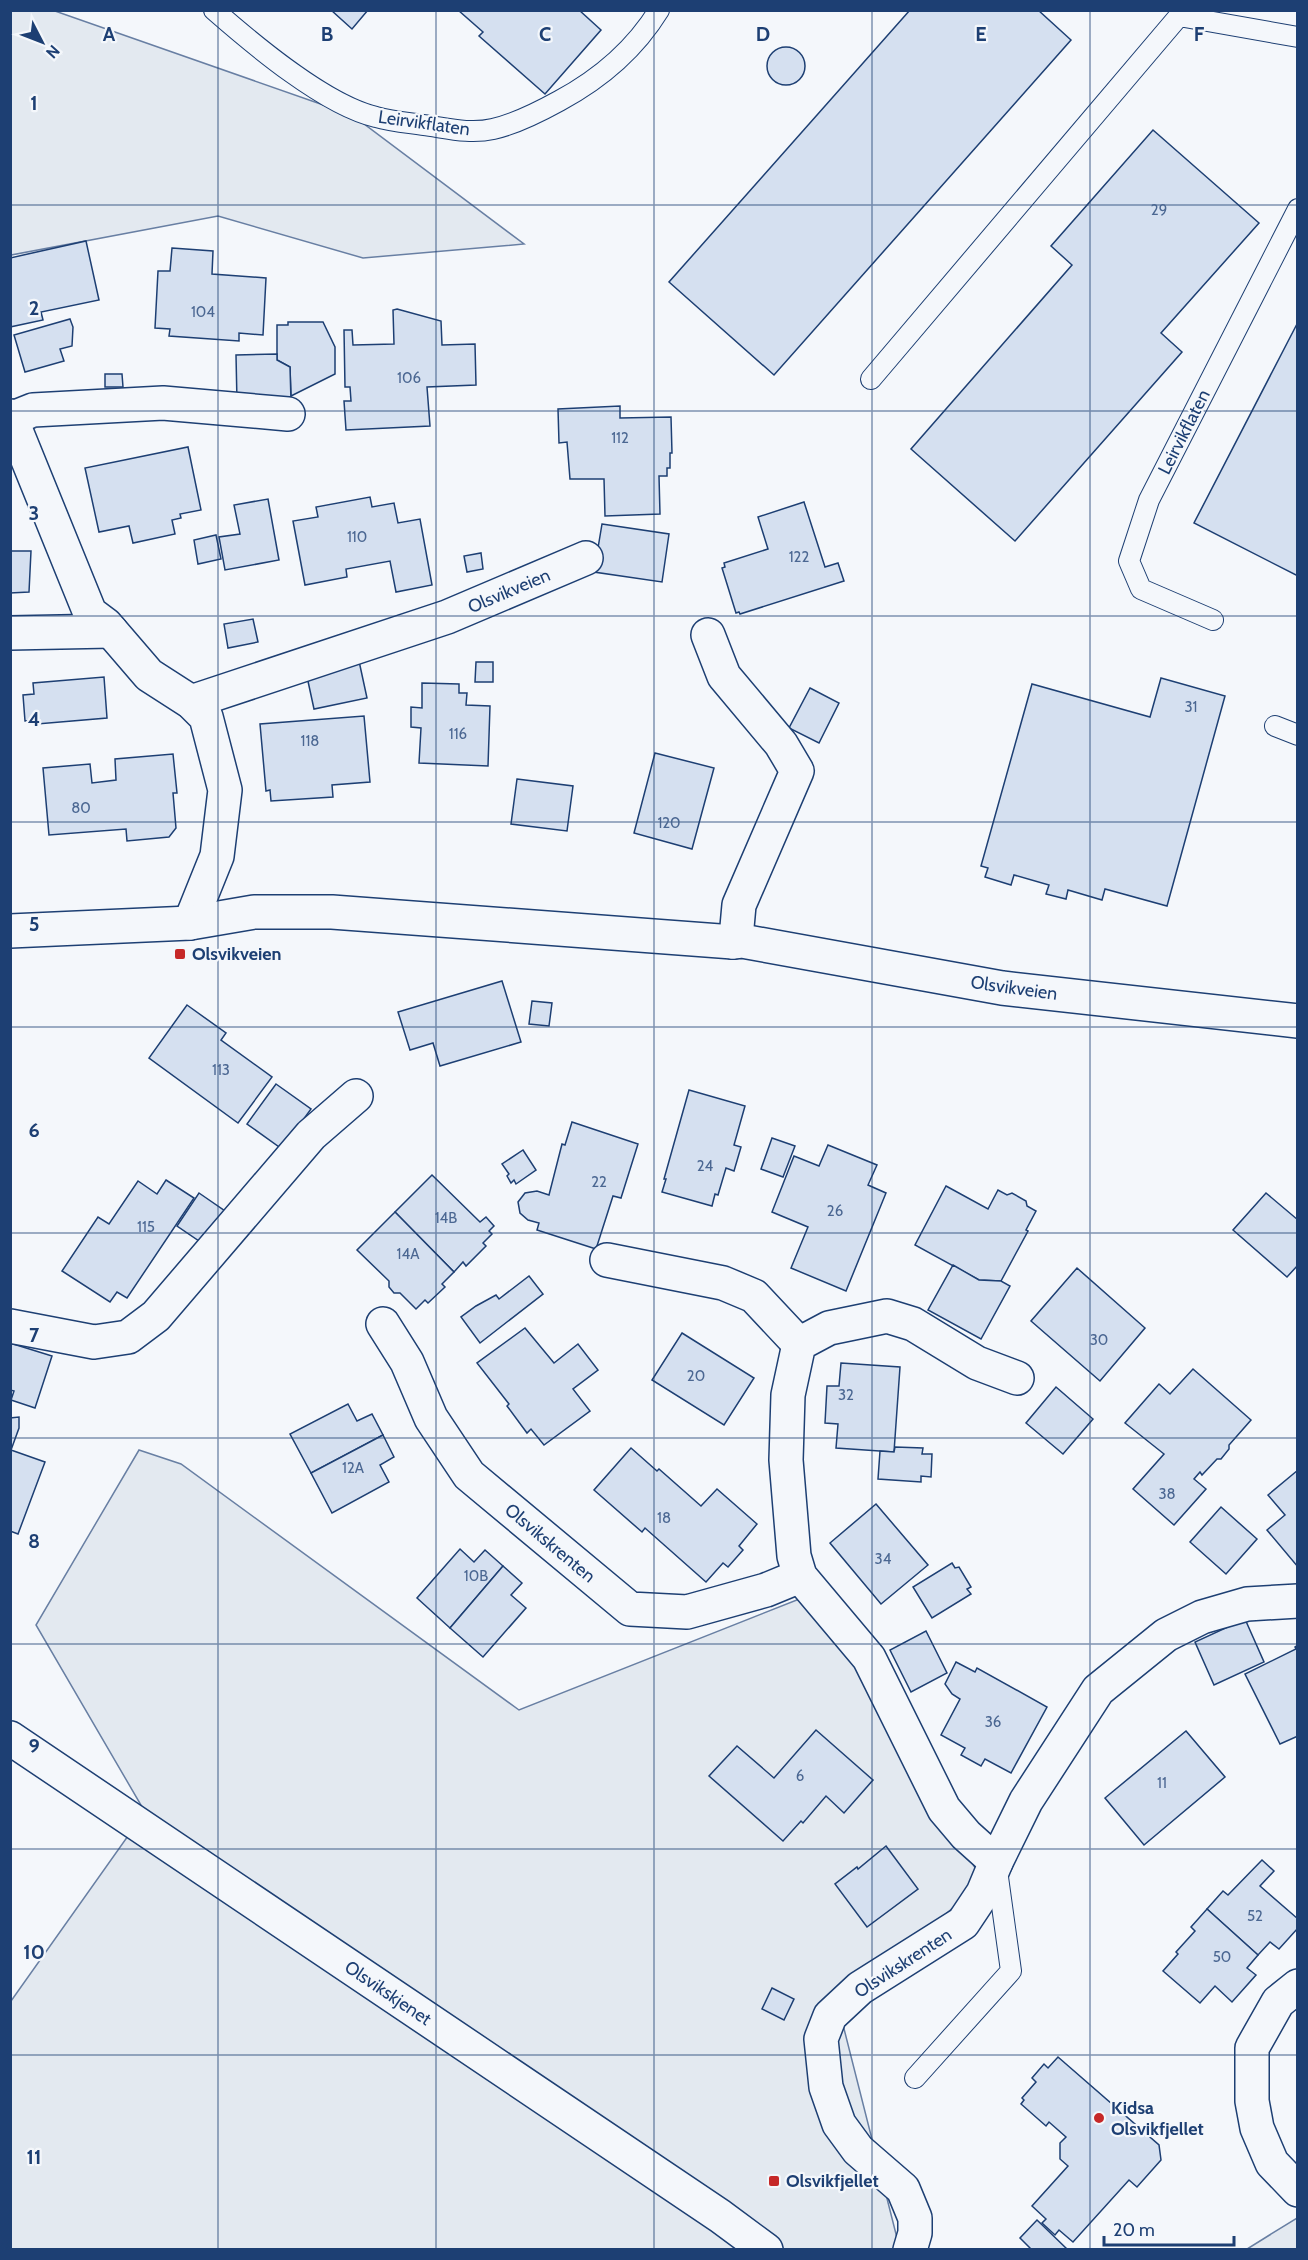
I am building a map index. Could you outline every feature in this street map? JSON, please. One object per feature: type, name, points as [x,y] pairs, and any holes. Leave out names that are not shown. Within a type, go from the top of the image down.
[{"type":"street","points":[[190,923],[217,856],[225,790],[206,717],[191,702],[149,675],[111,631],[90,613],[76,584],[12,417],[33,410],[163,402],[288,414]]},
{"type":"street","name":"Olsvikveien","points":[[191,702],[447,617],[586,558]]},
{"type":"street","points":[[10,633],[111,631]]},
{"type":"street","points":[[708,635],[724,676],[781,744],[797,771],[739,905],[736,938],[733,942]]},
{"type":"street","name":"Olsvikveien","points":[[10,931],[190,923],[254,912],[332,912],[742,941],[1002,988],[1298,1021]]},
{"type":"street","points":[[10,1326],[94,1341],[128,1337],[156,1316],[311,1135],[356,1096]]},
{"type":"street","points":[[607,1260],[723,1283],[754,1296],[799,1344]]},
{"type":"street","points":[[996,1862],[966,1835],[944,1809],[869,1658],[800,1576],[794,1556],[786,1460],[788,1395],[799,1344],[829,1328],[887,1317],[913,1324],[977,1363],[1017,1378]]},
{"type":"street","name":"Olsvikskrenten","points":[[383,1324],[407,1362],[431,1418],[469,1475],[630,1610],[687,1612],[766,1590],[800,1576]]},
{"type":"street","name":"Olsvikskrenten","points":[[910,2250],[915,2233],[915,2218],[903,2188],[858,2150],[839,2124],[826,2087],[821,2040],[830,2016],[860,1988],[963,1923],[983,1893],[1026,1801],[1098,1690],[1166,1635],[1202,1617],[1247,1605],[1298,1601]]},
{"type":"street","name":"Olsvikskjenet","points":[[10,1738],[720,2216],[766,2250]]},
{"type":"street","points":[[1298,1986],[1278,2002],[1252,2049],[1252,2101],[1257,2128],[1272,2163],[1298,2190]]},
{"type":"lane","name":"Leirvikflaten","points":[[214,10],[283,65],[314,87],[348,106],[375,117],[463,131],[493,129],[530,116],[584,88],[645,33],[659,10]]},
{"type":"lane","points":[[872,379],[1179,16],[1298,37]]},
{"type":"lane","name":"Leirvikflaten","points":[[1213,621],[1141,589],[1129,561],[1149,500],[1298,209]]},
{"type":"lane","points":[[1275,726],[1298,735]]},
{"type":"lane","points":[[915,2078],[1011,1971],[996,1862]]},
{"type":"shaded area","points":[[11,10],[55,11],[352,115],[524,244],[363,258],[218,216],[11,255]]},
{"type":"shaded area","points":[[139,1450],[181,1464],[519,1710],[812,1594],[983,1881],[839,2009],[897,2238],[919,2249],[11,2250],[11,2001],[145,1812],[36,1625]]},
{"type":"shaded area","points":[[1297,2218],[1297,2249],[1247,2249]]},
{"type":"building","points":[[331,10],[368,10],[352,29]]},
{"type":"building","points":[[458,10],[579,10],[601,30],[545,94],[479,36],[483,32]]},
{"type":"building","points":[[910,10],[1038,10],[1071,40],[774,375],[669,282]]},
{"type":"building","points":[[786,47],[799,53],[805,66],[799,79],[786,85],[773,79],[767,66],[773,53]]},
{"type":"building","points":[[1153,130],[1259,223],[1161,333],[1182,352],[1015,541],[911,449],[1072,265],[1051,246]]},
{"type":"building","points":[[86,241],[99,300],[41,312],[43,320],[10,327],[10,258]]},
{"type":"building","points":[[172,248],[213,251],[212,274],[266,278],[263,335],[239,333],[239,341],[169,336],[170,329],[155,328],[158,271],[170,271]]},
{"type":"building","points":[[397,309],[441,321],[442,345],[475,344],[476,385],[427,387],[430,426],[346,430],[344,401],[351,401],[350,387],[345,387],[344,330],[352,330],[353,345],[394,344],[393,310]]},
{"type":"building","points":[[70,319],[73,327],[72,346],[60,349],[64,361],[25,372],[14,335]]},
{"type":"building","points":[[288,322],[323,322],[335,347],[335,374],[291,396],[290,367],[277,360],[277,325],[288,325]]},
{"type":"building","points":[[1298,322],[1298,576],[1194,523]]},
{"type":"building","points":[[277,354],[277,360],[290,367],[291,401],[237,402],[236,355]]},
{"type":"building","points":[[105,374],[122,374],[123,387],[105,387]]},
{"type":"building","points":[[620,406],[620,418],[671,417],[670,468],[667,468],[667,476],[659,476],[660,514],[605,516],[604,479],[570,479],[567,442],[559,443],[558,409]]},
{"type":"building","points":[[188,447],[201,510],[180,514],[181,518],[172,520],[175,534],[133,543],[129,526],[99,532],[85,468]]},
{"type":"building","points":[[370,497],[372,507],[394,503],[398,523],[420,519],[432,585],[396,592],[390,561],[346,569],[347,577],[305,585],[293,521],[318,517],[316,507]]},
{"type":"building","points":[[268,499],[279,560],[225,570],[219,537],[240,534],[234,505]]},
{"type":"building","points":[[804,502],[825,567],[838,563],[844,581],[740,614],[736,613],[722,568],[725,567],[724,563],[768,549],[758,517]]},
{"type":"building","points":[[602,524],[669,534],[662,582],[594,572]]},
{"type":"building","points":[[216,535],[221,559],[198,564],[194,540]]},
{"type":"building","points":[[10,551],[31,551],[29,592],[10,593]]},
{"type":"building","points":[[481,553],[483,569],[467,572],[464,556]]},
{"type":"building","points":[[253,619],[258,642],[228,648],[224,624]]},
{"type":"building","points":[[359,661],[367,698],[314,709],[306,672]]},
{"type":"building","points":[[476,662],[493,662],[493,682],[475,682]]},
{"type":"building","points":[[104,677],[107,718],[37,724],[36,720],[25,721],[23,695],[34,694],[33,683]]},
{"type":"building","points":[[1161,678],[1225,696],[1167,906],[1105,889],[1102,900],[1068,890],[1066,899],[1046,894],[1049,885],[1014,875],[1011,885],[985,877],[988,868],[981,866],[1032,684],[1150,717]]},
{"type":"building","points":[[422,683],[459,684],[459,693],[467,693],[466,705],[490,706],[488,766],[419,763],[421,728],[411,727],[411,707],[422,708]]},
{"type":"building","points":[[810,688],[839,703],[819,743],[789,728]]},
{"type":"building","points":[[364,716],[370,782],[332,785],[333,797],[271,801],[270,790],[266,791],[260,724]]},
{"type":"building","points":[[655,753],[714,768],[692,849],[634,833]]},
{"type":"building","points":[[173,754],[177,793],[173,793],[176,828],[169,837],[127,841],[126,829],[49,835],[43,768],[90,764],[92,783],[116,780],[115,759]]},
{"type":"building","points":[[517,779],[573,786],[567,831],[511,824]]},
{"type":"building","points":[[502,981],[521,1042],[440,1066],[433,1043],[410,1050],[398,1012]]},
{"type":"building","points":[[532,1001],[552,1003],[549,1026],[529,1024]]},
{"type":"building","points":[[187,1005],[226,1033],[221,1040],[272,1077],[238,1123],[149,1058]]},
{"type":"building","points":[[276,1084],[311,1109],[282,1149],[247,1124]]},
{"type":"building","points":[[689,1090],[745,1106],[734,1145],[741,1147],[734,1171],[726,1168],[718,1195],[715,1194],[712,1206],[662,1192]]},
{"type":"building","points":[[572,1122],[638,1144],[621,1198],[613,1196],[596,1249],[537,1230],[539,1223],[528,1220],[520,1213],[518,1202],[525,1193],[537,1191],[549,1195],[562,1144],[565,1145]]},
{"type":"building","points":[[772,1138],[795,1146],[783,1177],[761,1169]]},
{"type":"building","points":[[828,1145],[877,1165],[868,1185],[886,1193],[846,1291],[791,1268],[808,1227],[772,1212],[794,1156],[819,1166]]},
{"type":"building","points":[[523,1150],[536,1170],[516,1184],[514,1180],[511,1183],[507,1176],[509,1174],[502,1164]]},
{"type":"building","points":[[432,1175],[480,1222],[486,1217],[494,1226],[489,1231],[492,1234],[483,1243],[486,1246],[466,1266],[463,1262],[454,1272],[395,1212]]},
{"type":"building","points":[[166,1180],[194,1198],[127,1298],[117,1292],[110,1302],[62,1271],[98,1217],[109,1224],[138,1181],[157,1194]]},
{"type":"building","points":[[946,1186],[988,1209],[998,1190],[1007,1195],[1012,1193],[1026,1201],[1027,1206],[1036,1211],[1001,1281],[979,1280],[915,1245]]},
{"type":"building","points":[[199,1193],[225,1211],[202,1243],[177,1226]]},
{"type":"building","points":[[1266,1193],[1298,1220],[1298,1265],[1287,1277],[1233,1230]]},
{"type":"building","points":[[395,1212],[454,1272],[442,1284],[445,1287],[428,1303],[425,1300],[416,1309],[400,1293],[394,1293],[389,1287],[389,1281],[357,1250]]},
{"type":"building","points":[[953,1265],[979,1280],[1001,1281],[1010,1286],[981,1339],[928,1310]]},
{"type":"building","points":[[1077,1268],[1145,1328],[1100,1381],[1031,1321]]},
{"type":"building","points":[[529,1276],[543,1294],[480,1343],[461,1317],[496,1295],[499,1299]]},
{"type":"building","points":[[525,1328],[554,1363],[578,1344],[598,1370],[573,1389],[590,1411],[544,1445],[531,1429],[527,1433],[507,1406],[509,1404],[477,1363]]},
{"type":"building","points":[[682,1333],[754,1378],[724,1425],[652,1380]]},
{"type":"building","points":[[10,1343],[52,1356],[35,1408],[11,1400],[14,1391],[10,1390]]},
{"type":"building","points":[[841,1363],[900,1367],[894,1452],[836,1448],[838,1424],[825,1423],[827,1386],[839,1386]]},
{"type":"building","points":[[1193,1369],[1251,1420],[1229,1445],[1229,1449],[1221,1459],[1217,1459],[1202,1475],[1200,1472],[1194,1479],[1206,1489],[1174,1525],[1133,1489],[1164,1454],[1125,1423],[1159,1384],[1170,1394]]},
{"type":"building","points":[[1056,1387],[1093,1419],[1063,1454],[1026,1423]]},
{"type":"building","points":[[348,1404],[357,1421],[372,1414],[383,1435],[311,1473],[290,1434]]},
{"type":"building","points":[[19,1417],[19,1428],[11,1450],[45,1462],[18,1534],[10,1531],[10,1418]]},
{"type":"building","points":[[383,1435],[394,1457],[380,1465],[389,1482],[332,1513],[311,1473]]},
{"type":"building","points":[[895,1447],[923,1448],[922,1454],[932,1454],[931,1477],[921,1476],[921,1482],[878,1479],[880,1451],[894,1452]]},
{"type":"building","points":[[631,1448],[701,1506],[717,1489],[757,1524],[739,1546],[743,1550],[728,1567],[723,1563],[706,1582],[645,1528],[642,1532],[594,1490]]},
{"type":"building","points":[[1298,1470],[1298,1567],[1267,1530],[1285,1515],[1268,1495]]},
{"type":"building","points":[[876,1504],[928,1565],[881,1604],[830,1543]]},
{"type":"building","points":[[1221,1507],[1257,1539],[1226,1574],[1190,1542]]},
{"type":"building","points":[[460,1549],[474,1562],[485,1550],[503,1566],[450,1628],[417,1598]]},
{"type":"building","points":[[952,1563],[955,1568],[959,1567],[971,1587],[967,1589],[971,1594],[932,1618],[913,1587]]},
{"type":"building","points":[[503,1566],[522,1583],[511,1595],[526,1608],[483,1657],[450,1628]]},
{"type":"building","points":[[1245,1619],[1264,1662],[1214,1685],[1195,1642]]},
{"type":"building","points":[[926,1631],[947,1673],[911,1692],[890,1650]]},
{"type":"building","points":[[1298,1645],[1298,1736],[1280,1744],[1245,1674],[1296,1649]]},
{"type":"building","points":[[956,1662],[975,1672],[977,1668],[1047,1707],[1011,1773],[985,1759],[981,1766],[961,1755],[965,1748],[941,1735],[960,1699],[952,1694],[945,1684]]},
{"type":"building","points":[[816,1730],[873,1780],[844,1813],[826,1796],[803,1823],[801,1821],[783,1841],[709,1776],[737,1746],[774,1778]]},
{"type":"building","points":[[1186,1731],[1225,1777],[1144,1845],[1105,1798]]},
{"type":"building","points":[[886,1846],[918,1889],[867,1927],[835,1884]]},
{"type":"building","points":[[1262,1860],[1274,1871],[1260,1886],[1298,1919],[1298,1928],[1279,1949],[1270,1942],[1258,1955],[1207,1909],[1223,1891],[1228,1895]]},
{"type":"building","points":[[1207,1909],[1258,1955],[1247,1968],[1256,1975],[1232,2002],[1215,1986],[1200,2003],[1163,1971],[1195,1931],[1191,1927]]},
{"type":"building","points":[[772,1988],[794,1999],[784,2020],[762,2009]]},
{"type":"building","points":[[1058,2057],[1159,2145],[1161,2160],[1137,2187],[1129,2180],[1073,2242],[1059,2230],[1055,2235],[1042,2223],[1046,2219],[1032,2206],[1068,2166],[1060,2159],[1060,2143],[1066,2137],[1049,2122],[1046,2126],[1021,2104],[1024,2100],[1022,2098],[1036,2082],[1032,2078],[1044,2064],[1048,2068]]},
{"type":"building","points":[[1037,2220],[1068,2250],[1032,2250],[1020,2238]]},
{"type":"place","name":"Olsvikveien","points":[[180,954]]},
{"type":"place","name":"Kidsa Olsvikfjellet","points":[[1099,2118]]},
{"type":"place","name":"Olsvikfjellet","points":[[774,2181]]}]
